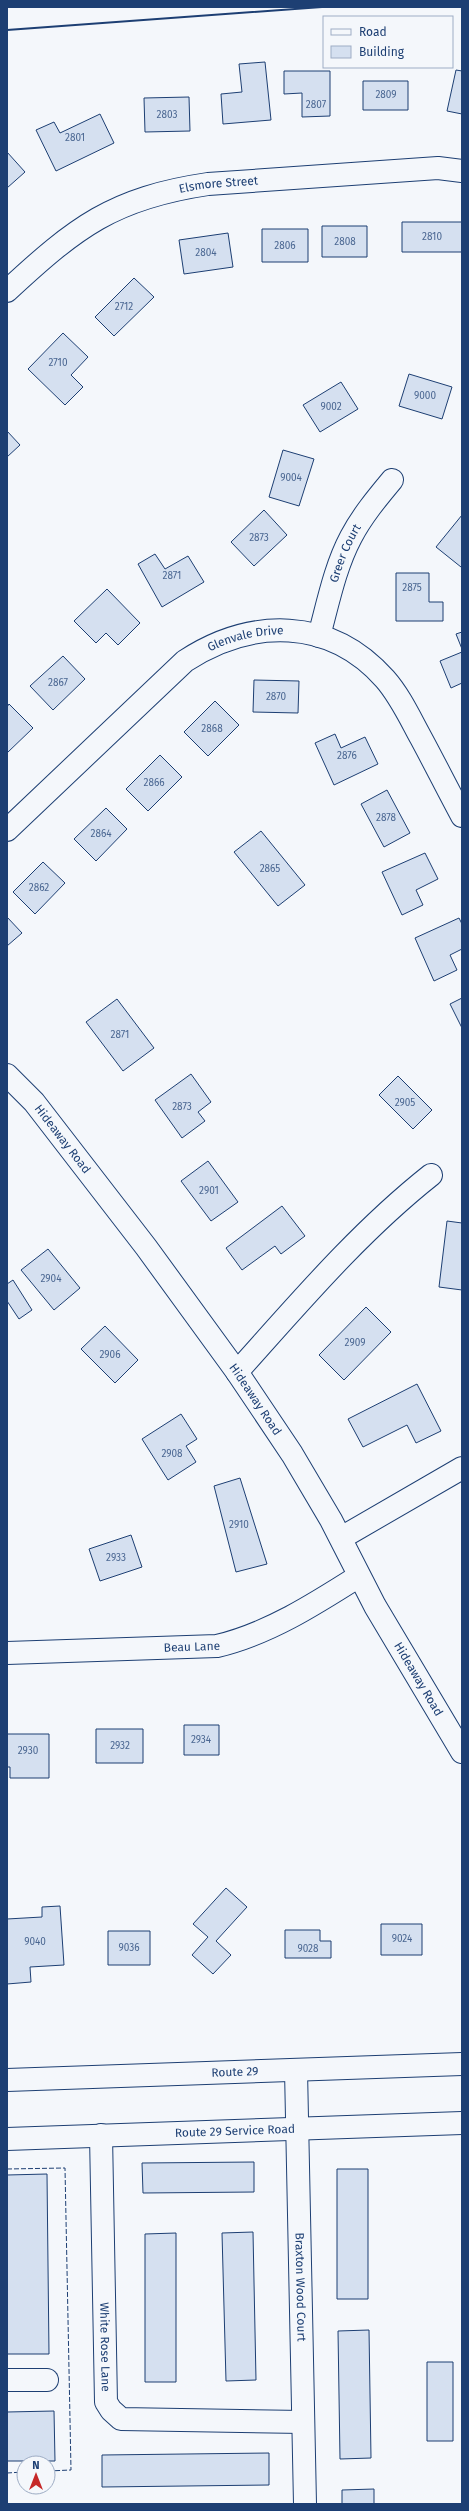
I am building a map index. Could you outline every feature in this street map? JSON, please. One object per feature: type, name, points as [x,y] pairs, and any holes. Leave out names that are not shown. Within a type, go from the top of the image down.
[{"type":"street","name":"Elsmore Street","points":[[7,291],[74,232],[105,213],[140,198],[172,190],[208,184],[438,168],[462,172]]},
{"type":"street","name":"Greer Court","points":[[319,636],[336,573],[350,538],[368,509],[392,480]]},
{"type":"street","name":"Glenvale Drive","points":[[7,830],[185,661],[207,646],[233,636],[260,630],[292,630],[319,636],[348,648],[368,662],[385,680],[407,711],[462,816]]},
{"type":"street","name":"Hideaway Road","points":[[7,1075],[34,1102],[146,1247],[237,1372],[292,1454],[341,1538],[359,1576],[462,1752]]},
{"type":"street","points":[[237,1372],[350,1249],[398,1201],[432,1174]]},
{"type":"street","points":[[341,1538],[462,1468]]},
{"type":"street","name":"Beau Lane","points":[[7,1653],[217,1646],[240,1641],[267,1629],[359,1576]]},
{"type":"street","name":"Route 29","points":[[7,2080],[462,2064]]},
{"type":"street","name":"Braxton Wood Court","points":[[296,2070],[305,2504]]},
{"type":"street","name":"Route 29 Service Road","points":[[7,2139],[462,2123]]},
{"type":"street","name":"White Rose Lane","points":[[101,2135],[106,2402],[111,2410],[121,2419],[303,2422]]},
{"type":"street","points":[[7,2380],[47,2380]]},
{"type":"building","points":[[265,62],[271,120],[223,124],[221,94],[242,92],[239,64]]},
{"type":"building","points":[[456,70],[462,71],[462,114],[447,111]]},
{"type":"building","points":[[284,71],[330,71],[330,116],[302,117],[302,93],[284,94]]},
{"type":"building","points":[[363,81],[408,81],[408,110],[363,110]]},
{"type":"building","points":[[189,97],[190,131],[145,132],[144,98]]},
{"type":"building","points":[[100,114],[114,143],[56,171],[36,130],[54,122],[60,133]]},
{"type":"building","points":[[7,152],[25,172],[7,188]]},
{"type":"building","points":[[402,222],[462,222],[462,252],[402,252]]},
{"type":"building","points":[[322,226],[367,226],[367,257],[322,257]]},
{"type":"building","points":[[262,229],[308,229],[308,262],[262,262]]},
{"type":"building","points":[[228,233],[233,267],[184,274],[179,240]]},
{"type":"building","points":[[134,278],[154,297],[114,336],[95,317]]},
{"type":"building","points":[[63,333],[88,357],[71,375],[83,387],[65,405],[28,369]]},
{"type":"building","points":[[409,374],[452,387],[442,419],[399,406]]},
{"type":"building","points":[[341,382],[358,409],[320,432],[303,405]]},
{"type":"building","points":[[7,431],[20,445],[7,457]]},
{"type":"building","points":[[283,450],[314,459],[299,506],[269,497]]},
{"type":"building","points":[[264,510],[287,535],[254,566],[231,542]]},
{"type":"building","points":[[462,515],[462,567],[461,567],[436,547]]},
{"type":"building","points":[[155,554],[165,569],[188,556],[204,582],[162,607],[138,564]]},
{"type":"building","points":[[396,573],[429,573],[429,602],[443,602],[443,621],[396,621]]},
{"type":"building","points":[[107,589],[140,623],[118,645],[106,633],[96,643],[74,621]]},
{"type":"building","points":[[462,632],[462,649],[456,634]]},
{"type":"building","points":[[462,652],[462,683],[451,688],[440,661]]},
{"type":"building","points":[[63,656],[85,679],[53,710],[30,686]]},
{"type":"building","points":[[254,680],[299,681],[298,713],[253,712]]},
{"type":"building","points":[[215,701],[239,725],[208,756],[184,732]]},
{"type":"building","points":[[9,704],[33,728],[7,753],[7,707]]},
{"type":"building","points":[[335,734],[341,748],[365,737],[378,764],[334,785],[315,743]]},
{"type":"building","points":[[160,755],[182,777],[148,811],[126,789]]},
{"type":"building","points":[[387,790],[410,833],[384,847],[361,804]]},
{"type":"building","points":[[106,808],[127,829],[96,861],[74,839]]},
{"type":"building","points":[[261,831],[305,885],[278,906],[234,852]]},
{"type":"building","points":[[425,853],[438,879],[416,890],[423,905],[402,915],[382,872]]},
{"type":"building","points":[[43,862],[65,883],[35,914],[13,892]]},
{"type":"building","points":[[7,917],[22,933],[7,946]]},
{"type":"building","points":[[459,918],[462,924],[462,949],[450,955],[457,970],[434,981],[415,938]]},
{"type":"building","points":[[462,998],[462,1028],[450,1004]]},
{"type":"building","points":[[117,999],[154,1048],[123,1071],[86,1022]]},
{"type":"building","points":[[191,1074],[211,1102],[198,1112],[205,1121],[182,1138],[155,1100]]},
{"type":"building","points":[[398,1076],[432,1110],[413,1129],[379,1095]]},
{"type":"building","points":[[208,1161],[238,1202],[211,1221],[181,1181]]},
{"type":"building","points":[[282,1206],[305,1236],[281,1254],[275,1246],[242,1270],[226,1248]]},
{"type":"building","points":[[447,1221],[462,1223],[462,1290],[439,1287]]},
{"type":"building","points":[[48,1249],[80,1288],[54,1310],[21,1270]]},
{"type":"building","points":[[13,1280],[32,1310],[19,1319],[7,1301],[7,1284]]},
{"type":"building","points":[[366,1307],[391,1332],[344,1380],[319,1355]]},
{"type":"building","points":[[105,1326],[138,1360],[115,1383],[81,1349]]},
{"type":"building","points":[[417,1384],[441,1431],[416,1443],[407,1425],[363,1447],[348,1419]]},
{"type":"building","points":[[181,1414],[197,1439],[186,1446],[196,1462],[168,1480],[142,1439]]},
{"type":"building","points":[[240,1478],[267,1564],[236,1572],[214,1486]]},
{"type":"building","points":[[131,1535],[142,1567],[100,1581],[89,1549]]},
{"type":"building","points":[[184,1725],[219,1725],[219,1755],[184,1755]]},
{"type":"building","points":[[96,1729],[143,1729],[143,1763],[96,1763]]},
{"type":"building","points":[[7,1734],[49,1734],[49,1778],[10,1778],[10,1767],[7,1767]]},
{"type":"building","points":[[226,1888],[247,1907],[216,1941],[231,1955],[213,1974],[192,1955],[208,1937],[193,1924]]},
{"type":"building","points":[[60,1906],[64,1965],[30,1967],[31,1982],[7,1984],[7,1919],[42,1917],[42,1907]]},
{"type":"building","points":[[381,1924],[422,1924],[422,1955],[381,1955]]},
{"type":"building","points":[[285,1930],[320,1930],[320,1941],[331,1941],[331,1958],[285,1958]]},
{"type":"building","points":[[108,1931],[150,1931],[150,1965],[108,1965]]},
{"type":"building","points":[[254,2162],[254,2192],[143,2193],[142,2163]]},
{"type":"building","points":[[337,2169],[368,2169],[368,2299],[337,2299]]},
{"type":"building","points":[[47,2174],[49,2354],[7,2354],[7,2175]]},
{"type":"building","points":[[253,2232],[256,2380],[226,2381],[222,2233]]},
{"type":"building","points":[[176,2233],[176,2382],[145,2382],[145,2234]]},
{"type":"building","points":[[369,2330],[371,2458],[340,2459],[338,2331]]},
{"type":"building","points":[[427,2362],[453,2362],[453,2441],[427,2441]]},
{"type":"building","points":[[54,2411],[55,2455],[16,2455],[16,2461],[7,2461],[7,2412]]},
{"type":"building","points":[[269,2453],[269,2485],[102,2487],[102,2455]]},
{"type":"building","points":[[374,2489],[374,2504],[342,2504],[342,2490]]},
{"type":"fence","points":[[7,2169],[65,2168],[71,2470],[56,2471]]},
{"type":"fence","points":[[7,2473],[16,2472]]},
{"type":"wall","points":[[7,30],[322,7]]}]
